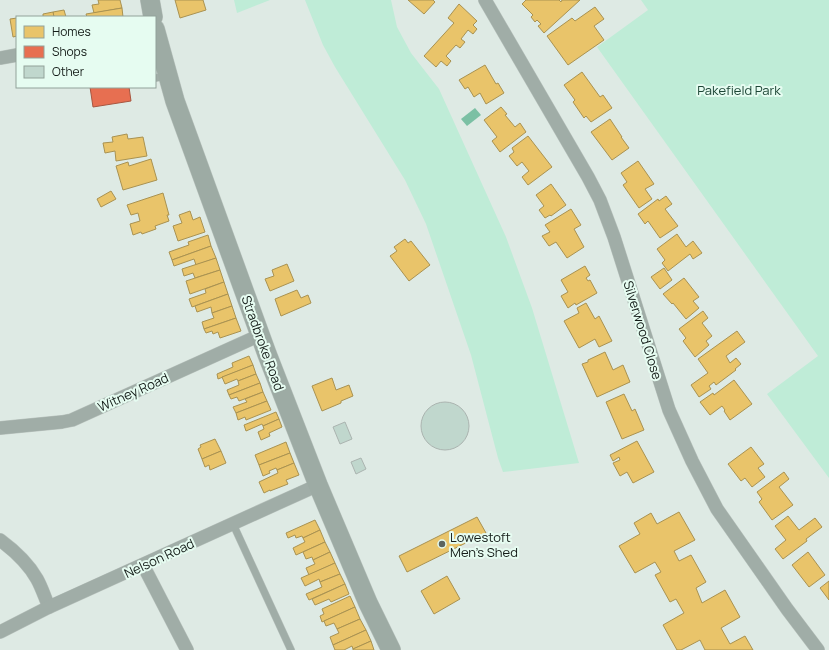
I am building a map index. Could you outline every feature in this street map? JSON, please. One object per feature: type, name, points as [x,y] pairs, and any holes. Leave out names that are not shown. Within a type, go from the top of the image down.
[{"type":"main road","points":[[150,0],[153,16]]},
{"type":"main road","name":"Stradbroke Road","points":[[156,37],[162,77],[175,100],[260,335],[318,485],[368,603],[391,650]]},
{"type":"street","name":"Silverwood Close","points":[[485,0],[600,200],[614,237],[669,410],[692,461],[717,509],[787,609],[818,650]]},
{"type":"street","points":[[0,58],[16,55]]},
{"type":"street","name":"Witney Road","points":[[0,428],[72,420],[260,335]]},
{"type":"street","name":"Nelson Road","points":[[0,632],[49,608],[318,485]]},
{"type":"street","points":[[0,540],[18,554],[28,566],[37,580],[49,608]]},
{"type":"street","points":[[143,565],[187,650]]},
{"type":"lane","points":[[233,524],[291,650]]},
{"type":"green space","points":[[234,0],[270,0],[237,13]]},
{"type":"green space","points":[[305,0],[391,0],[397,27],[411,53],[439,89],[506,237],[532,308],[579,463],[503,472],[471,355],[426,224],[405,180],[323,45]]},
{"type":"green space","name":"Pakefield Park","points":[[641,0],[829,0],[829,478],[767,394],[818,356],[597,47],[648,10]]},
{"type":"shaded area","points":[[475,108],[481,115],[467,126],[461,119]]},
{"type":"building: Homes","points":[[98,0],[120,0],[122,8],[94,13],[92,5],[99,4]]},
{"type":"building: Homes","points":[[175,0],[203,0],[206,10],[180,18]]},
{"type":"building: Homes","points":[[408,0],[433,0],[435,2],[424,14]]},
{"type":"building: Homes","points":[[526,0],[559,0],[561,2],[562,0],[580,0],[544,33],[538,26],[541,24],[537,20],[535,22],[531,17],[533,15],[522,4]]},
{"type":"building: Homes","points":[[459,4],[477,21],[473,25],[477,29],[473,34],[468,30],[461,39],[465,42],[460,48],[456,45],[446,56],[451,61],[447,66],[441,61],[436,67],[424,56],[454,23],[448,18]]},
{"type":"building: Homes","points":[[595,7],[604,19],[594,26],[604,40],[568,65],[547,36],[572,18],[575,21]]},
{"type":"building: Homes","points":[[122,8],[123,16],[87,16],[86,14]]},
{"type":"building: Homes","points":[[64,10],[66,16],[54,16],[53,12]]},
{"type":"building: Homes","points":[[53,12],[54,16],[43,16],[43,14]]},
{"type":"building: Homes","points":[[16,18],[16,36],[13,37],[10,19]]},
{"type":"building: Homes","points":[[485,65],[496,84],[498,83],[504,93],[486,104],[480,93],[474,97],[468,87],[465,89],[459,80]]},
{"type":"building: Homes","points":[[582,72],[600,97],[603,95],[612,108],[591,122],[586,116],[584,118],[573,102],[575,100],[564,85]]},
{"type":"building: Homes","points":[[501,107],[507,114],[505,115],[515,127],[520,123],[526,132],[500,152],[492,141],[497,137],[484,120]]},
{"type":"building: Homes","points":[[610,119],[629,148],[612,160],[591,132]]},
{"type":"building: Homes","points":[[127,134],[128,139],[143,137],[147,156],[116,161],[115,151],[105,153],[103,143],[113,142],[112,137]]},
{"type":"building: Homes","points":[[528,136],[552,167],[528,185],[522,177],[529,171],[522,162],[517,166],[509,156],[514,152],[512,148]]},
{"type":"building: Homes","points":[[151,159],[157,180],[123,190],[116,166],[128,162],[129,166]]},
{"type":"building: Homes","points":[[638,161],[654,184],[645,189],[652,199],[639,208],[623,185],[627,182],[621,173]]},
{"type":"building: Homes","points":[[551,184],[566,205],[551,216],[550,215],[545,218],[539,210],[544,206],[536,195]]},
{"type":"building: Homes","points":[[111,191],[116,199],[101,207],[97,199]]},
{"type":"building: Homes","points":[[163,193],[169,215],[167,215],[169,221],[155,226],[156,229],[142,234],[141,232],[133,235],[130,224],[140,221],[138,213],[131,215],[127,205]]},
{"type":"building: Homes","points":[[666,196],[672,204],[665,209],[678,226],[660,238],[648,221],[645,224],[638,214],[658,199],[659,201]]},
{"type":"building: Homes","points":[[571,209],[581,225],[574,229],[584,247],[567,258],[556,242],[549,246],[542,236],[550,232],[545,225]]},
{"type":"building: Homes","points":[[190,211],[193,220],[200,217],[205,232],[178,241],[173,226],[182,223],[179,215]]},
{"type":"building: Homes","points":[[677,234],[686,247],[693,241],[702,253],[693,259],[690,254],[668,271],[662,263],[665,260],[657,249]]},
{"type":"building: Homes","points":[[208,235],[211,246],[172,260],[169,252],[189,245],[188,242]]},
{"type":"building: Homes","points":[[405,239],[408,243],[411,241],[430,265],[409,281],[390,256],[397,251],[394,247]]},
{"type":"building: Homes","points":[[211,246],[216,258],[196,265],[194,259],[174,266],[172,260]]},
{"type":"building: Homes","points":[[216,258],[220,270],[195,278],[193,273],[184,276],[182,269]]},
{"type":"building: Homes","points":[[287,264],[294,281],[270,291],[265,279],[274,276],[272,270]]},
{"type":"building: Homes","points":[[585,266],[590,275],[586,278],[588,281],[590,280],[597,293],[576,305],[575,303],[568,308],[561,296],[568,292],[561,280]]},
{"type":"building: Homes","points":[[664,268],[672,280],[660,289],[651,277]]},
{"type":"building: Homes","points":[[220,270],[224,282],[190,294],[186,281]]},
{"type":"building: Homes","points":[[684,278],[699,297],[693,301],[699,308],[686,319],[673,303],[672,304],[663,294]]},
{"type":"building: Homes","points":[[224,282],[228,294],[192,307],[189,299],[206,293],[205,289]]},
{"type":"building: Homes","points":[[297,290],[301,298],[308,295],[311,303],[281,316],[275,299]]},
{"type":"building: Homes","points":[[228,294],[232,306],[212,313],[211,307],[197,312],[195,306]]},
{"type":"building: Homes","points":[[586,303],[595,319],[599,316],[612,341],[599,347],[595,339],[579,348],[564,321],[579,313],[577,308]]},
{"type":"building: Homes","points":[[232,306],[236,318],[204,329],[202,322],[214,318],[212,313]]},
{"type":"building: Homes","points":[[703,311],[708,318],[702,323],[712,336],[706,341],[709,345],[695,357],[683,341],[686,338],[679,329]]},
{"type":"building: Homes","points":[[236,318],[241,331],[220,338],[218,332],[213,334],[212,331],[206,333],[204,329]]},
{"type":"building: Homes","points":[[737,331],[745,342],[726,356],[730,363],[736,358],[741,364],[735,369],[736,370],[716,385],[714,382],[709,386],[711,389],[699,397],[691,385],[708,373],[698,359]]},
{"type":"building: Homes","points":[[605,352],[613,370],[623,365],[630,382],[597,397],[582,364]]},
{"type":"building: Homes","points":[[249,356],[253,365],[218,379],[217,374],[233,367],[232,363]]},
{"type":"building: Homes","points":[[253,365],[256,374],[225,384],[222,377]]},
{"type":"building: Homes","points":[[256,374],[260,383],[229,395],[227,390],[239,385],[238,381]]},
{"type":"building: Homes","points":[[332,378],[336,390],[349,385],[353,396],[322,411],[312,386]]},
{"type":"building: Homes","points":[[734,380],[752,404],[730,420],[722,406],[710,415],[700,402],[713,393],[714,395]]},
{"type":"building: Homes","points":[[260,383],[263,392],[239,401],[237,397],[231,399],[229,395]]},
{"type":"building: Homes","points":[[263,392],[267,401],[236,413],[233,407],[247,402],[245,399]]},
{"type":"building: Homes","points":[[624,394],[632,411],[635,409],[644,430],[622,439],[606,402]]},
{"type":"building: Homes","points":[[267,401],[271,410],[246,420],[245,417],[238,420],[236,413]]},
{"type":"building: Homes","points":[[276,412],[279,419],[246,431],[244,425]]},
{"type":"building: Homes","points":[[279,419],[282,427],[269,433],[270,436],[261,440],[258,432],[264,429],[263,426]]},
{"type":"building: Homes","points":[[215,439],[221,451],[202,459],[198,449],[201,447],[200,445]]},
{"type":"building: Homes","points":[[637,441],[654,472],[633,483],[627,472],[620,476],[613,463],[620,460],[619,457],[613,461],[610,455]]},
{"type":"building: Homes","points":[[286,442],[290,453],[259,465],[255,455]]},
{"type":"building: Homes","points":[[751,447],[764,464],[758,468],[765,477],[752,487],[745,478],[741,481],[728,464]]},
{"type":"building: Homes","points":[[221,451],[226,463],[210,470],[209,465],[205,467],[202,459]]},
{"type":"building: Homes","points":[[290,453],[294,463],[277,470],[276,468],[263,476],[259,465]]},
{"type":"building: Homes","points":[[294,463],[299,475],[286,480],[288,484],[264,493],[259,482],[278,473],[277,470]]},
{"type":"building: Homes","points":[[784,472],[789,479],[779,487],[793,505],[772,520],[759,502],[762,499],[757,492]]},
{"type":"building: Homes","points":[[679,512],[695,540],[674,551],[679,561],[691,555],[706,582],[696,588],[702,603],[725,590],[740,617],[721,628],[730,644],[745,636],[753,650],[705,650],[700,640],[681,650],[677,650],[663,625],[684,613],[676,599],[670,602],[655,575],[661,572],[655,562],[635,573],[619,546],[640,534],[634,523],[651,513],[657,524]]},
{"type":"building: Homes","points":[[788,516],[799,530],[815,518],[822,527],[806,539],[807,541],[783,559],[775,549],[786,540],[775,526]]},
{"type":"building: Homes","name":"Lowestoft Men's Shed","points":[[477,517],[486,533],[407,572],[399,556]]},
{"type":"building: Homes","points":[[315,520],[320,530],[303,538],[302,536],[296,538],[295,535],[288,538],[286,533]]},
{"type":"building: Homes","points":[[320,530],[325,542],[296,555],[293,548],[305,542],[303,538]]},
{"type":"building: Homes","points":[[325,542],[330,552],[313,560],[312,557],[306,559],[303,552]]},
{"type":"building: Homes","points":[[330,552],[335,563],[309,575],[306,568],[315,564],[313,560]]},
{"type":"building: Homes","points":[[808,552],[825,575],[809,587],[792,565]]},
{"type":"building: Homes","points":[[335,563],[340,574],[320,582],[319,579],[305,586],[301,578]]},
{"type":"building: Homes","points":[[340,574],[345,584],[309,600],[306,594],[322,587],[320,582]]},
{"type":"building: Homes","points":[[447,576],[460,599],[434,614],[421,591]]},
{"type":"building: Homes","points":[[829,581],[829,600],[820,588]]},
{"type":"building: Homes","points":[[345,584],[349,594],[331,602],[329,599],[315,605],[312,599]]},
{"type":"building: Homes","points":[[350,596],[355,607],[322,622],[320,616],[324,614],[322,609]]},
{"type":"building: Homes","points":[[355,607],[360,619],[337,629],[334,623],[326,626],[324,621]]},
{"type":"building: Homes","points":[[360,619],[366,630],[333,645],[330,637],[339,633],[337,629]]},
{"type":"building: Homes","points":[[366,630],[371,641],[353,649],[352,646],[344,650],[335,650],[333,645]]},
{"type":"building: Homes","points":[[371,641],[374,650],[353,650],[353,649]]},
{"type":"building: Shops","points":[[90,88],[129,88],[131,101],[93,107]]},
{"type":"building: Other","points":[[440,402],[450,402],[459,406],[465,412],[469,421],[469,431],[465,440],[459,446],[450,450],[440,450],[431,446],[425,440],[421,431],[421,421],[425,412],[431,406]]},
{"type":"building: Other","points":[[345,422],[352,439],[340,444],[333,427]]},
{"type":"building: Other","points":[[361,458],[366,469],[356,474],[351,462]]},
{"type":"place","name":"Lowestoft Men's Shed","points":[[442,544]]}]
